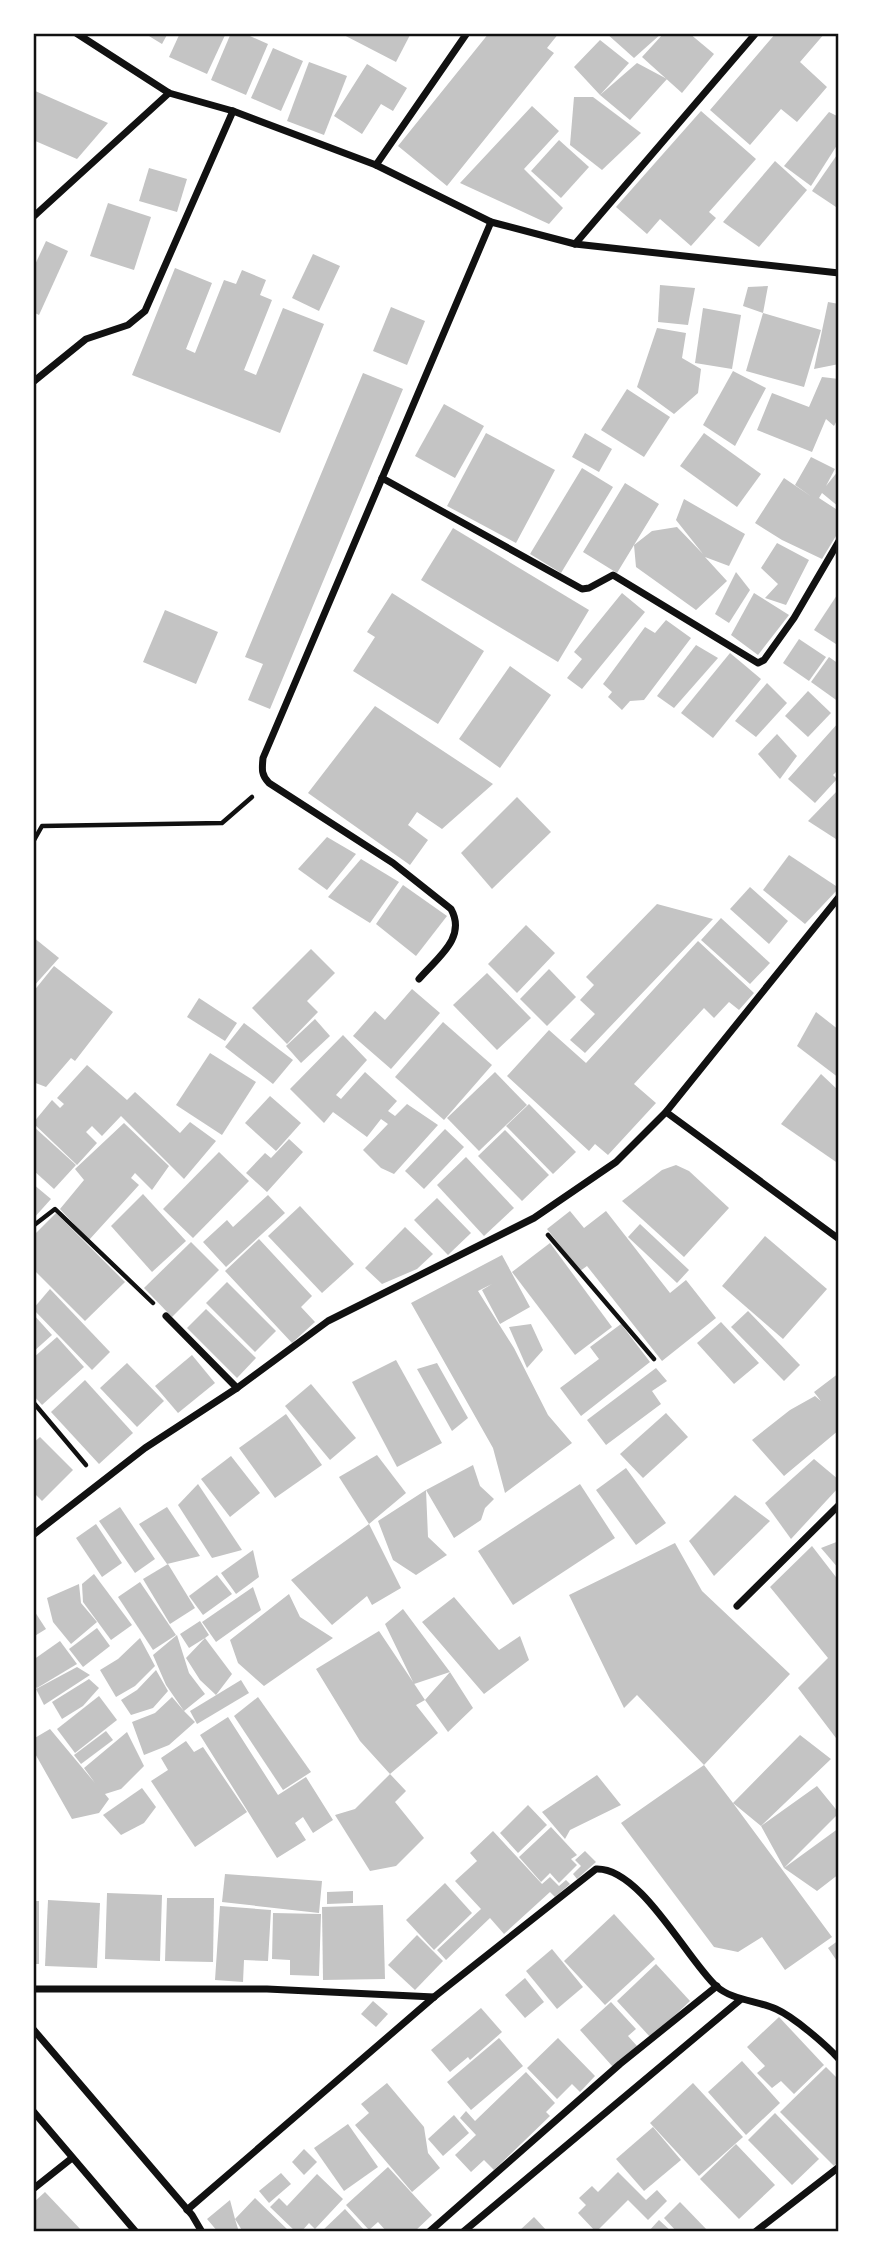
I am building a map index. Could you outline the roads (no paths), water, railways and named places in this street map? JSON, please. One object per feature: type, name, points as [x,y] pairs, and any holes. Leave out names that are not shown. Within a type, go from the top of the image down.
[{"type":"street","points":[[76,33],[113,60],[169,93],[233,111],[376,165],[491,222],[575,244],[839,273]]},
{"type":"street","points":[[376,165],[467,33]]},
{"type":"street","points":[[575,244],[756,33]]},
{"type":"street","points":[[33,217],[169,93]]},
{"type":"street","points":[[33,382],[86,339],[128,326],[145,311],[233,111]]},
{"type":"street","points":[[419,979],[456,939],[457,919],[451,909],[393,863],[269,783],[263,777],[263,758],[491,222]]},
{"type":"street","points":[[382,478],[582,589],[589,589],[613,575],[758,663],[764,660],[794,618],[839,541]]},
{"type":"street","points":[[33,1535],[145,1448],[237,1388],[328,1321],[534,1218],[615,1162],[667,1112],[839,897]]},
{"type":"street","points":[[667,1112],[839,1239]]},
{"type":"street","points":[[166,1315],[237,1388]]},
{"type":"street","points":[[737,1606],[839,1505]]},
{"type":"street","points":[[187,2210],[434,1997],[596,1869],[608,1869],[621,1876],[667,1923],[717,1986],[740,2000],[779,2010],[839,2059]]},
{"type":"street","points":[[429,2232],[620,2064],[717,1986]]},
{"type":"street","points":[[33,1989],[267,1989],[434,1997]]},
{"type":"street","points":[[463,2232],[740,2000]]},
{"type":"street","points":[[33,2029],[187,2210],[202,2232]]},
{"type":"street","points":[[33,2111],[136,2232]]},
{"type":"street","points":[[33,2189],[72,2158]]},
{"type":"street","points":[[755,2232],[839,2167]]}]
